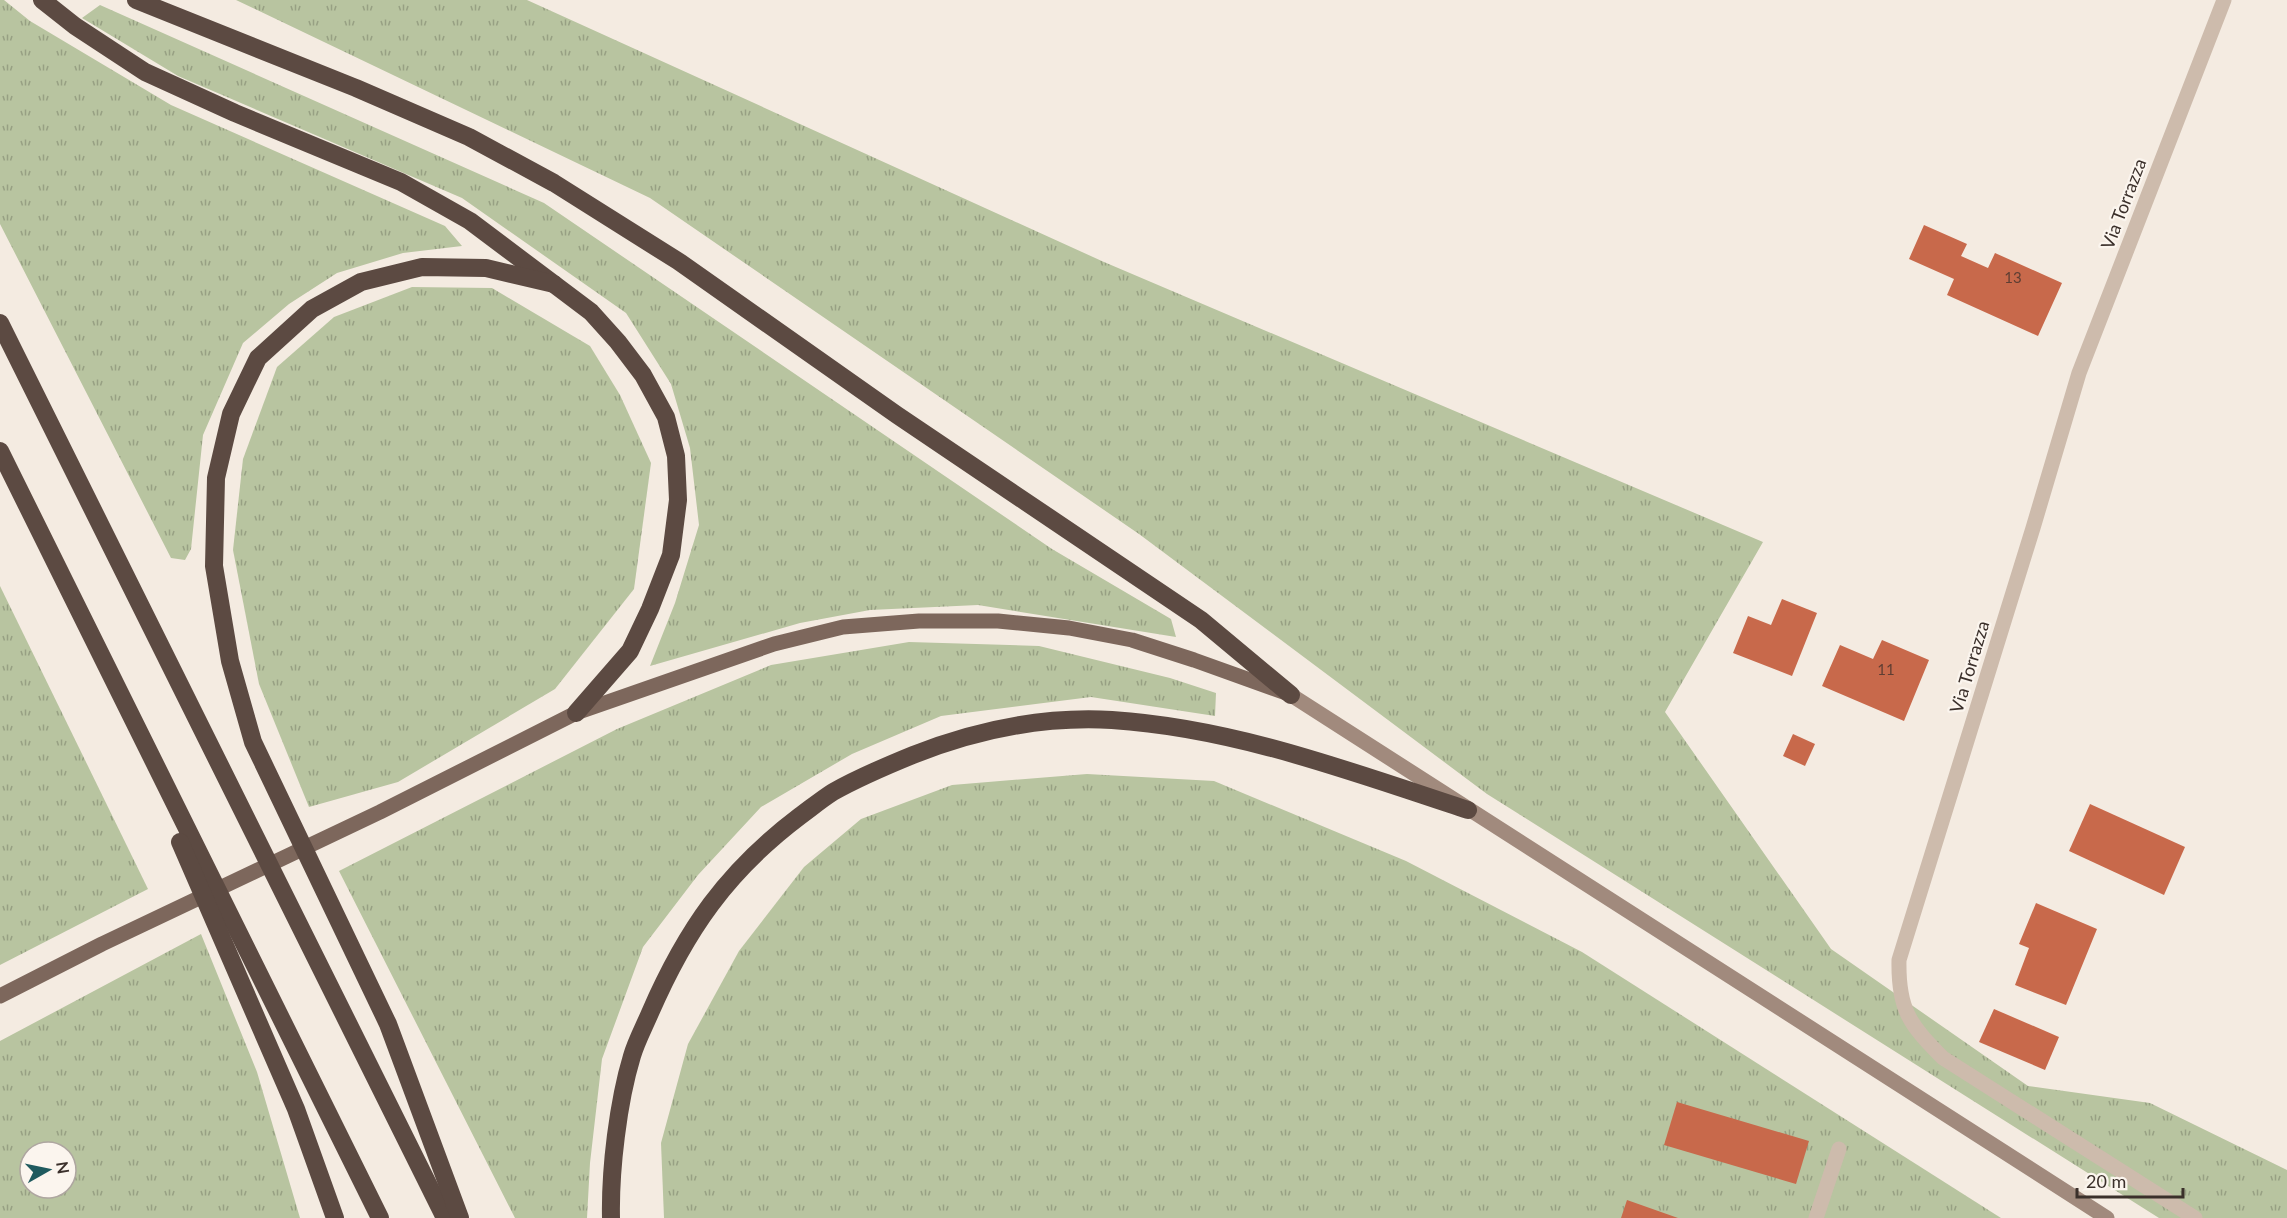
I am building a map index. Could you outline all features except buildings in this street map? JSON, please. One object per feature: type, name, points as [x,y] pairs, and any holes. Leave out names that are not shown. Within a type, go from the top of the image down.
[{"type":"highway","points":[[42,0],[75,26],[146,72],[235,113],[411,188],[470,221],[591,312],[643,375],[666,417],[676,456],[678,500],[671,555],[650,609],[630,651],[576,713]]},
{"type":"highway","points":[[136,0],[334,79],[448,128],[554,183],[678,261],[897,415],[1201,620],[1291,695]]},
{"type":"highway","points":[[460,1218],[388,1024],[253,742],[230,661],[214,566],[216,478],[231,414],[258,358],[312,309],[361,282],[422,267],[486,268],[554,284]]},
{"type":"highway","points":[[0,323],[445,1218]]},
{"type":"highway","points":[[0,452],[380,1218]]},
{"type":"highway","points":[[98,650],[296,1109],[335,1218]]},
{"type":"highway","points":[[611,1218],[610,1193],[619,1122],[632,1055],[663,984],[694,927],[733,875],[780,832],[832,793],[889,765],[943,743],[995,728],[1050,721],[1110,720],[1170,726],[1250,741],[1348,770],[1468,810]]},
{"type":"main road","points":[[0,996],[102,944],[380,812],[576,713],[774,644],[843,627],[919,621],[998,621],[1069,628],[1132,640],[1291,695],[2107,1218]]},
{"type":"street","name":"Via Torrazza","points":[[2195,1218],[1943,1058],[1920,1035],[1903,1009],[1898,985],[1899,960],[2034,528],[2079,373],[2224,0]]},
{"type":"street","points":[[1816,1218],[1839,1149]]},
{"type":"green space","points":[[0,0],[4,0],[30,21],[171,105],[445,226],[462,246],[403,253],[337,273],[289,304],[243,343],[203,435],[191,549],[185,560],[171,558],[0,224]]},
{"type":"green space","points":[[236,0],[527,0],[1104,262],[1763,542],[1665,712],[1831,949],[2028,1086],[2150,1103],[2287,1170],[2287,1218],[2159,1218],[1487,794],[1139,534],[650,198]]},
{"type":"green space","points":[[100,5],[544,203],[1052,549],[1171,619],[1176,637],[978,605],[870,610],[800,623],[650,666],[675,603],[699,525],[690,448],[671,384],[626,313],[462,198],[178,76],[82,18]]},
{"type":"green space","points":[[412,287],[492,288],[590,346],[620,395],[651,463],[634,589],[555,689],[398,782],[309,807],[259,684],[233,550],[243,459],[277,367],[334,317]]},
{"type":"green space","points":[[0,586],[148,889],[0,965]]},
{"type":"green space","points":[[909,642],[1039,646],[1170,678],[1216,693],[1215,716],[1091,697],[941,716],[852,754],[761,807],[698,875],[643,947],[602,1059],[590,1163],[587,1218],[515,1218],[339,871],[617,729],[771,665]]},
{"type":"green space","points":[[1087,774],[1214,781],[1406,861],[1582,952],[2001,1218],[664,1218],[661,1143],[688,1044],[739,951],[804,867],[861,819],[952,785]]},
{"type":"green space","points":[[201,934],[257,1072],[300,1218],[0,1218],[0,1041]]}]
